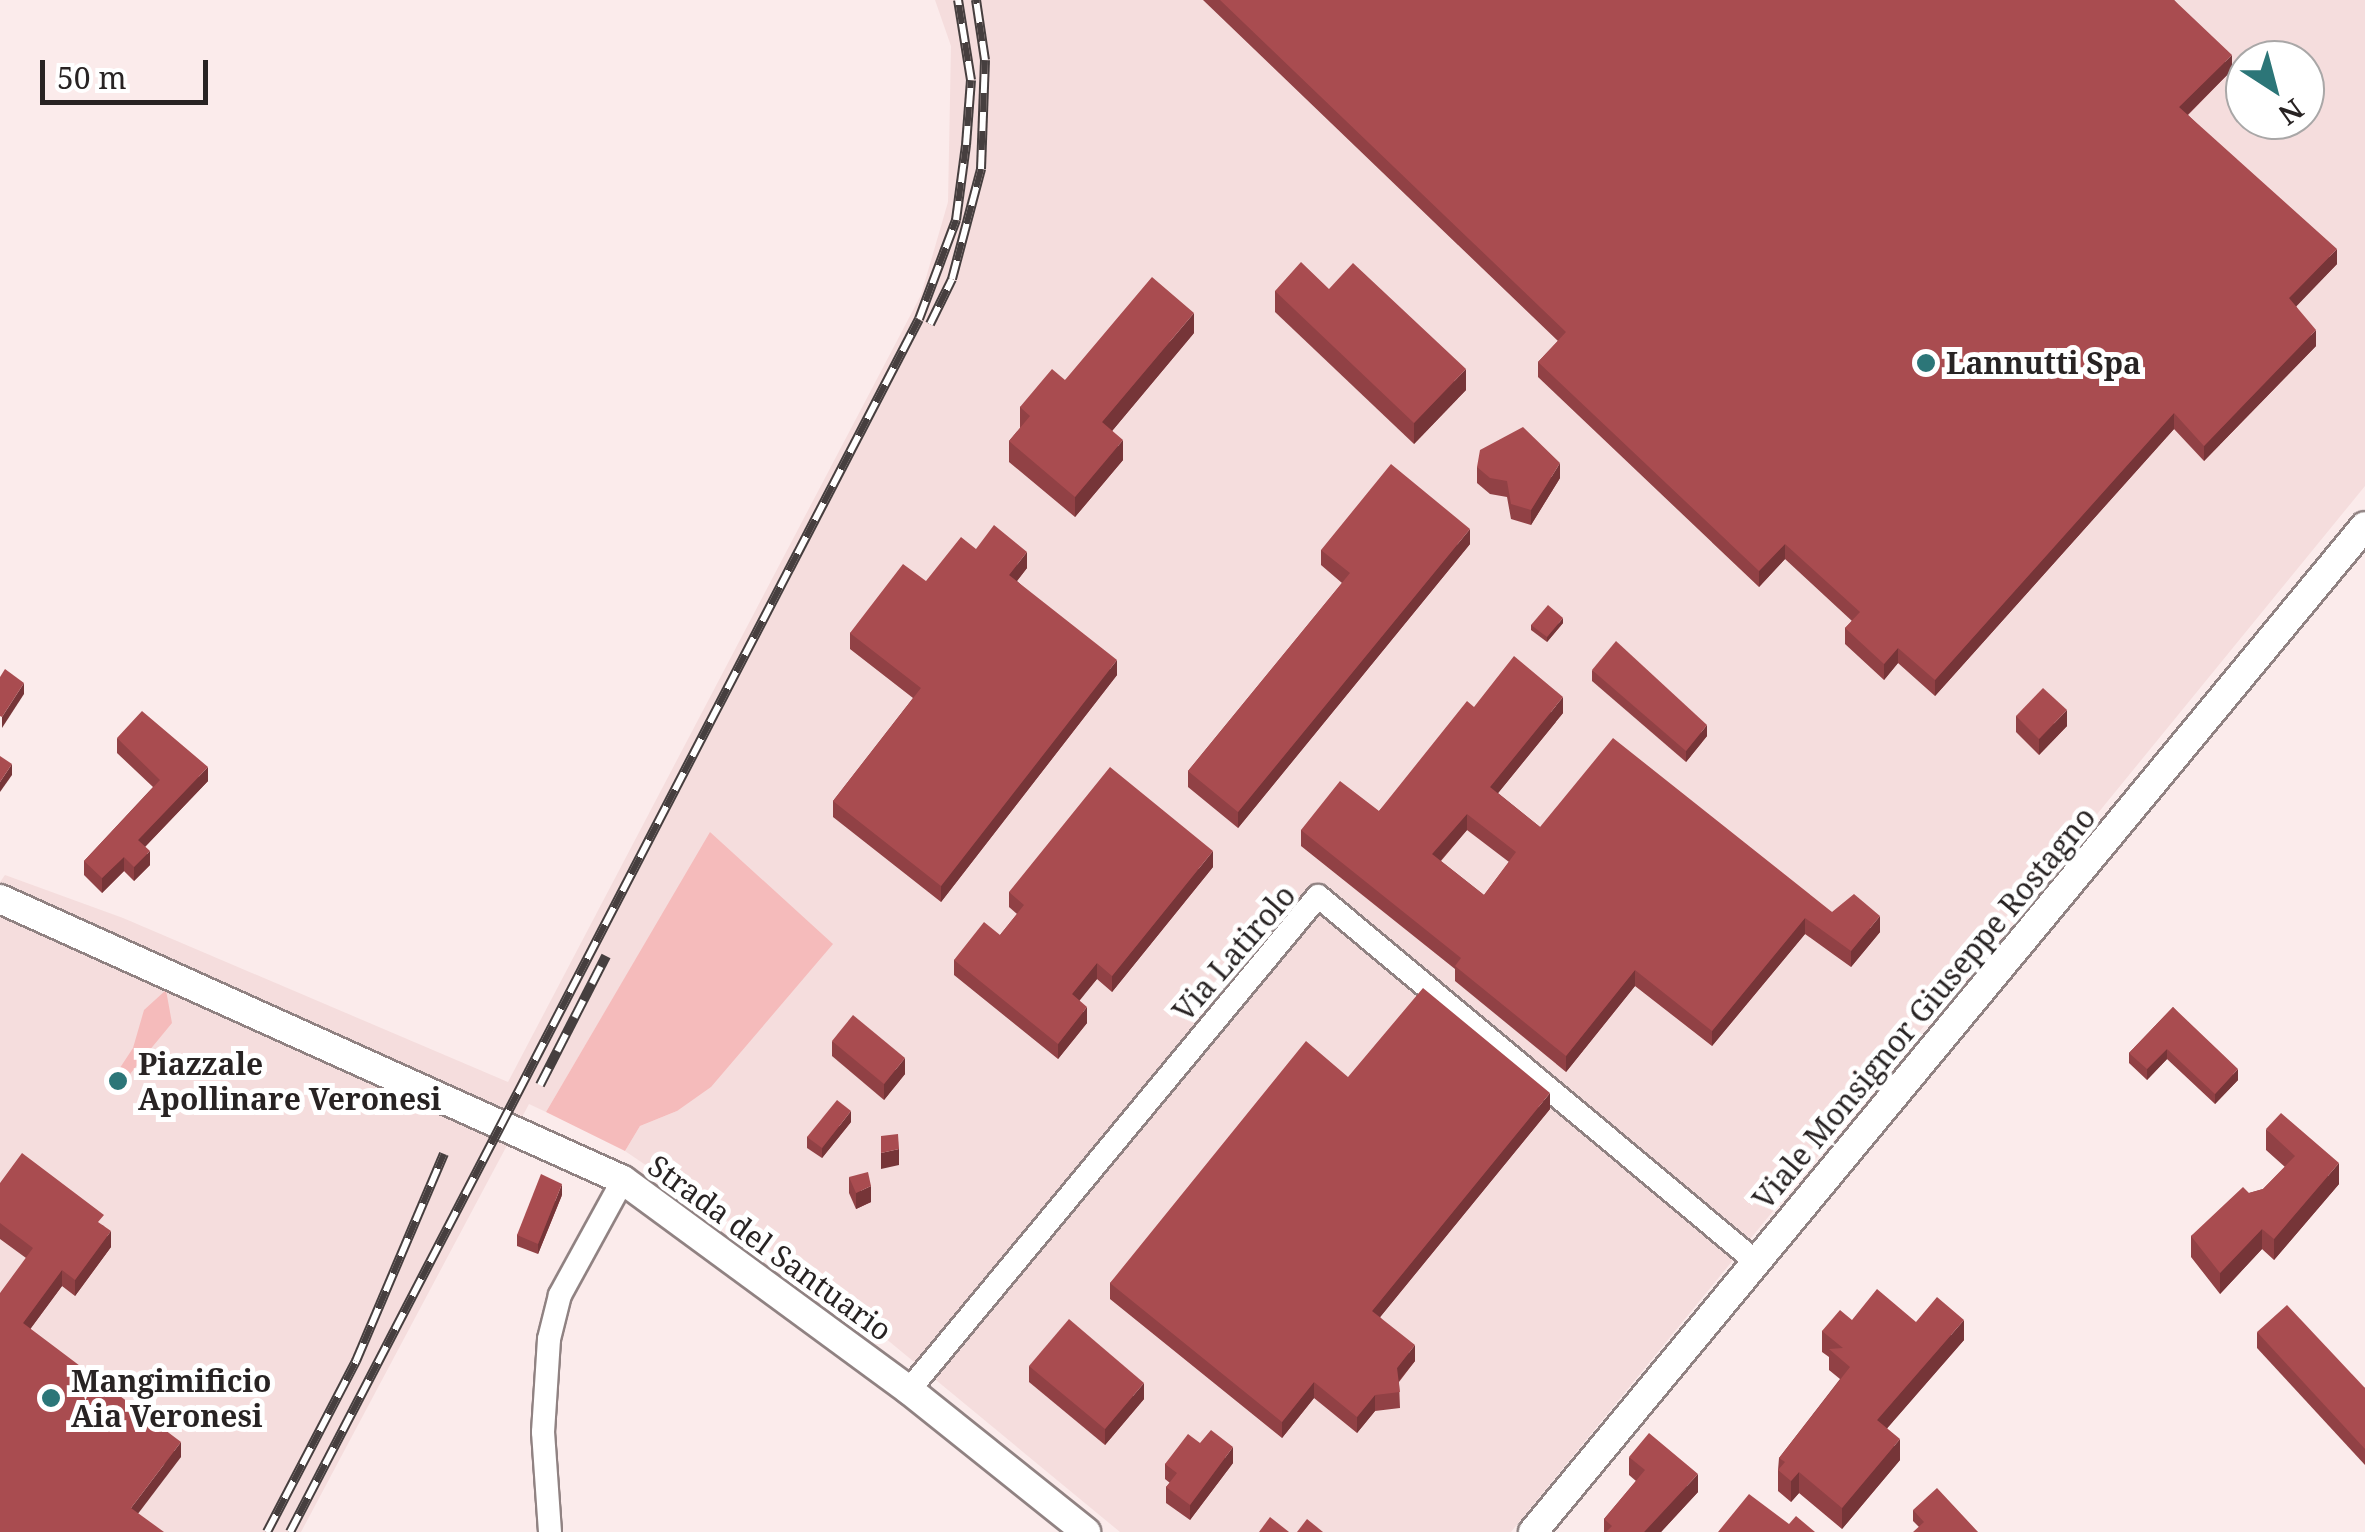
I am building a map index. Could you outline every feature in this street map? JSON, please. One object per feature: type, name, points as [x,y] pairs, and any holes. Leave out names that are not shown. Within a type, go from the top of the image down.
[{"type":"street","name":"Viale Monsignor Giuseppe Rostagno","points":[[1533,1532],[2365,526]]},
{"type":"street","name":"Via Latirolo","points":[[909,1390],[1318,896],[1755,1261]]},
{"type":"street","name":"Strada del Santuario","points":[[0,898],[622,1180],[909,1390],[1086,1532]]},
{"type":"street","points":[[550,1532],[543,1432],[549,1340],[560,1296],[622,1180]]},
{"type":"shaded area","points":[[935,0],[2365,0],[2365,486],[1511,1532],[1120,1532],[816,1281],[625,1151],[640,1126],[677,1111],[711,832],[546,1112],[529,1104],[301,1532],[0,1532],[0,882],[5,875],[123,918],[508,1082],[921,295],[948,202],[951,46]]},
{"type":"shaded area","points":[[710,832],[833,944],[711,1087],[677,1111],[640,1126],[625,1151],[546,1112]]},
{"type":"shaded area","points":[[166,990],[172,1023],[116,1091],[108,1086],[133,1048],[144,1010]]},
{"type":"building","name":"Lannutti Spa","points":[[1220,0],[2174,0],[2225,48],[2225,62],[2179,107],[2337,249],[2289,298],[2316,330],[2204,446],[2174,413],[1935,680],[1898,648],[1884,664],[1845,628],[1860,612],[1785,544],[1759,571],[1538,362],[1566,332]]},
{"type":"building","points":[[1301,262],[1329,289],[1353,263],[1466,369],[1414,423],[1275,291]]},
{"type":"building","points":[[1152,277],[1194,313],[1102,422],[1123,440],[1075,497],[1009,441],[1030,416],[1020,407],[1052,369],[1065,380]]},
{"type":"building","points":[[1523,427],[1560,463],[1531,510],[1511,504],[1507,481],[1490,478],[1477,467],[1480,450]]},
{"type":"building","points":[[1391,464],[1470,529],[1238,812],[1188,771],[1350,573],[1321,550]]},
{"type":"building","points":[[994,525],[1027,552],[1009,575],[1117,660],[941,886],[833,801],[921,688],[850,633],[903,564],[926,581],[961,537],[976,549]]},
{"type":"building","points":[[1548,605],[1563,618],[1547,637],[1531,625]]},
{"type":"building","points":[[1616,641],[1707,725],[1686,751],[1592,670]]},
{"type":"building","points":[[1514,656],[1563,697],[1490,787],[1540,827],[1613,738],[1832,912],[1854,894],[1880,916],[1851,951],[1805,918],[1712,1031],[1635,970],[1566,1056],[1455,966],[1461,958],[1301,830],[1340,781],[1379,811],[1467,701],[1474,707]],"holes":[[[1467,814],[1516,852],[1484,895],[1432,854]]]},
{"type":"building","points":[[5,669],[24,683],[2,717],[0,677]]},
{"type":"building","points":[[2043,688],[2067,710],[2039,739],[2016,716]]},
{"type":"building","points":[[142,711],[208,767],[138,840],[150,851],[134,867],[124,857],[102,878],[84,861],[160,780],[117,738]]},
{"type":"building","points":[[0,756],[12,764],[0,782]]},
{"type":"building","points":[[1110,767],[1213,851],[1112,976],[1097,963],[1072,994],[1087,1007],[1058,1044],[954,960],[984,922],[1000,935],[1024,905],[1009,892]]},
{"type":"building","points":[[1423,988],[1550,1093],[1372,1311],[1415,1345],[1397,1368],[1400,1392],[1375,1395],[1357,1417],[1314,1382],[1282,1422],[1110,1283],[1306,1041],[1348,1077]]},
{"type":"building","points":[[2173,1007],[2238,1069],[2215,1094],[2167,1049],[2147,1069],[2129,1053]]},
{"type":"building","points":[[853,1015],[905,1058],[884,1084],[832,1041]]},
{"type":"building","points":[[837,1100],[851,1111],[822,1148],[807,1137]]},
{"type":"building","points":[[2281,1113],[2339,1163],[2274,1239],[2262,1229],[2220,1273],[2191,1236],[2243,1187],[2249,1193],[2263,1189],[2295,1156],[2266,1129]]},
{"type":"building","points":[[898,1134],[899,1149],[881,1153],[881,1136]]},
{"type":"building","name":"Mangimificio Aia Veronesi","points":[[22,1153],[104,1215],[98,1222],[111,1231],[75,1280],[62,1270],[23,1323],[181,1442],[131,1508],[164,1532],[0,1532],[0,1293],[33,1248],[0,1223],[0,1183]]},
{"type":"building","points":[[868,1172],[871,1186],[856,1193],[849,1177]]},
{"type":"building","points":[[541,1174],[562,1184],[538,1244],[517,1235]]},
{"type":"building","points":[[1877,1289],[1916,1322],[1937,1297],[1964,1320],[1877,1420],[1900,1439],[1842,1508],[1799,1472],[1791,1481],[1778,1470],[1785,1462],[1779,1458],[1850,1367],[1829,1349],[1843,1348],[1822,1331],[1840,1310],[1852,1320]]},
{"type":"building","points":[[2287,1305],[2365,1388],[2365,1449],[2257,1332]]},
{"type":"building","points":[[1069,1319],[1144,1383],[1105,1429],[1029,1366]]},
{"type":"building","points":[[1211,1430],[1233,1447],[1190,1505],[1166,1487],[1177,1473],[1165,1464],[1188,1434],[1200,1443]]},
{"type":"building","points":[[1649,1433],[1698,1474],[1644,1532],[1606,1532],[1612,1526],[1604,1519],[1645,1470],[1629,1457]]},
{"type":"building","points":[[1937,1488],[1978,1532],[1913,1532],[1924,1522],[1913,1510]]},
{"type":"building","points":[[1749,1494],[1789,1524],[1796,1516],[1815,1532],[1718,1532]]},
{"type":"building","points":[[1270,1517],[1289,1532],[1259,1532]]},
{"type":"building","points":[[1307,1519],[1323,1532],[1297,1532]]},
{"type":"railway","points":[[290,1532],[919,319],[956,220],[966,145],[971,80],[958,0]]},
{"type":"railway","points":[[930,324],[952,279],[981,169],[985,60],[976,0]]},
{"type":"railway","points":[[540,1085],[606,956]]},
{"type":"railway","points":[[267,1532],[356,1361],[444,1154]]},
{"type":"place","name":"Lannutti Spa","points":[[1926,363]]},
{"type":"place","name":"Piazzale Apollinare Veronesi","points":[[118,1081]]},
{"type":"place","name":"Mangimificio Aia Veronesi","points":[[51,1398]]}]
